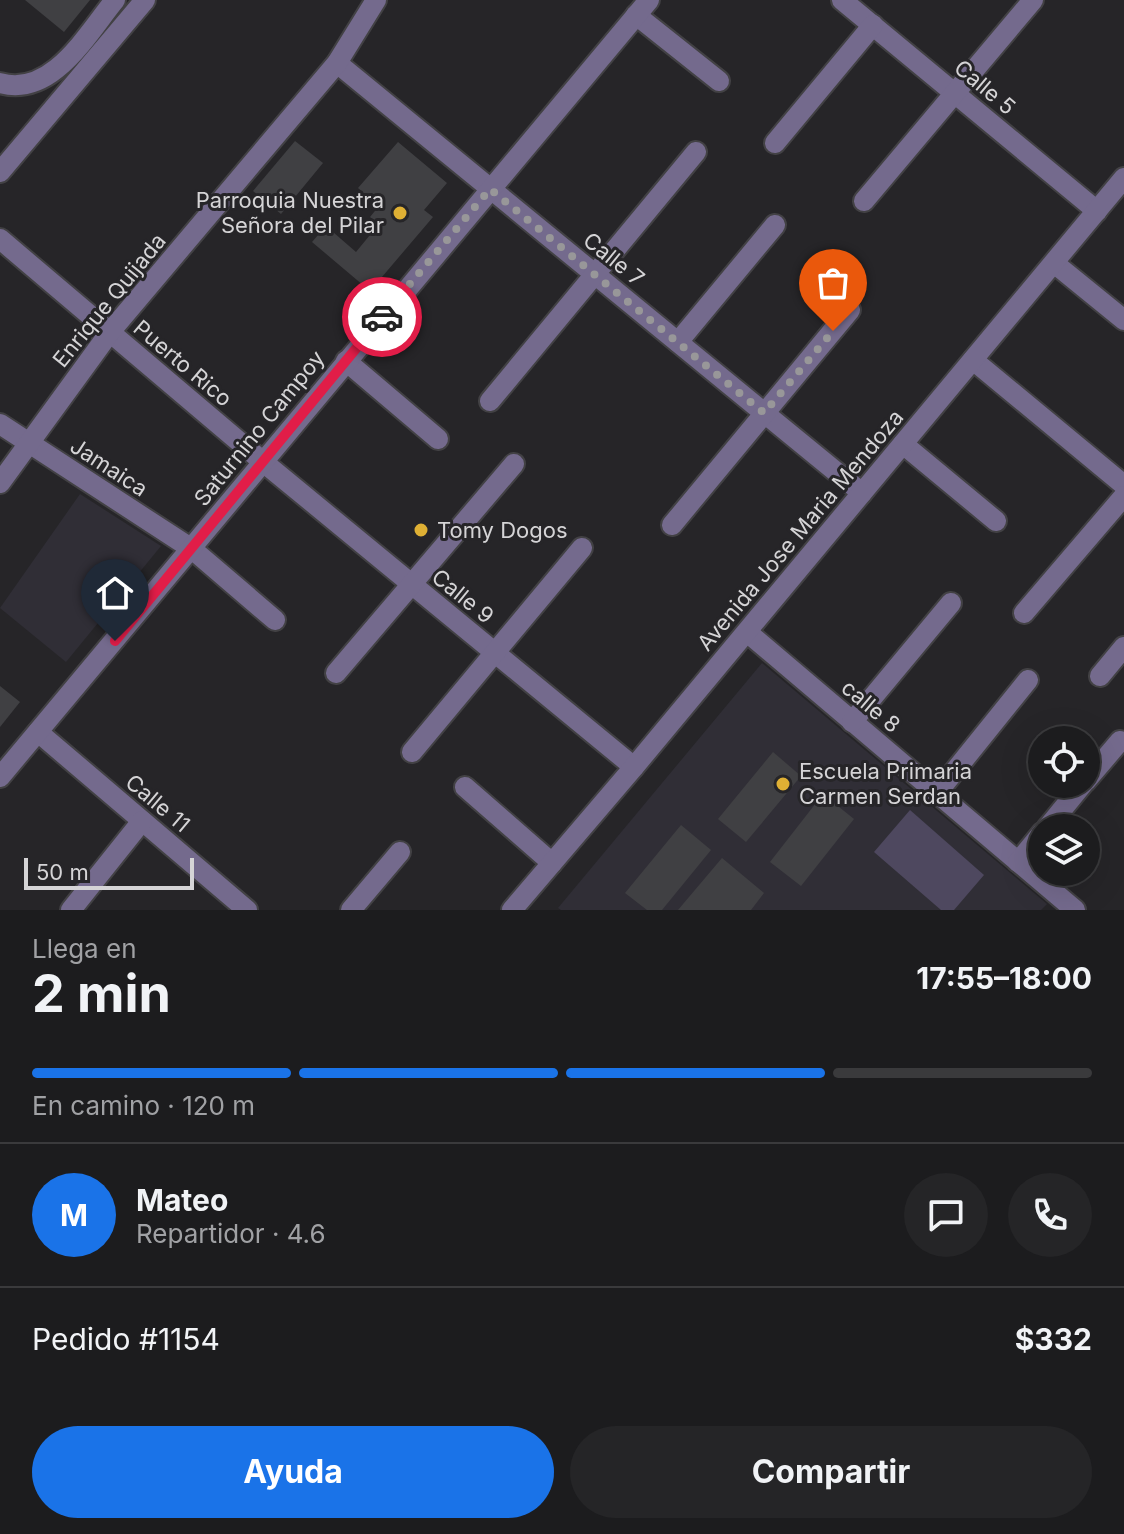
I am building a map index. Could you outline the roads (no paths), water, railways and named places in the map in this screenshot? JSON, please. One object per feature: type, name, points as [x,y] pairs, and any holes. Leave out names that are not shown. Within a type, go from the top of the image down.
[{"type":"street","points":[[0,83],[31,84],[58,68],[115,0]]},
{"type":"street","points":[[0,172],[145,0]]},
{"type":"street","name":"Enrique Quijada","points":[[0,483],[110,332],[337,63],[376,0]]},
{"type":"street","name":"Calle 5","points":[[842,0],[1097,211]]},
{"type":"street","points":[[864,201],[1033,0]]},
{"type":"street","points":[[643,7],[719,81]]},
{"type":"street","name":"Saturnino Campoy","points":[[0,777],[643,7]]},
{"type":"street","points":[[775,143],[873,25]]},
{"type":"street","name":"Calle 7","points":[[337,63],[862,493]]},
{"type":"street","points":[[490,401],[696,152]]},
{"type":"street","name":"Avenida Jose Maria Mendoza","points":[[518,908],[552,863],[1124,178]]},
{"type":"street","points":[[678,342],[775,225]]},
{"type":"street","name":"Puerto Rico","points":[[0,239],[262,461]]},
{"type":"street","points":[[1054,263],[1124,320]]},
{"type":"street","points":[[672,525],[850,310]]},
{"type":"street","points":[[973,360],[1124,485]]},
{"type":"street","points":[[346,361],[438,439]]},
{"type":"street","name":"Jamaica","points":[[0,424],[192,549],[275,620]]},
{"type":"street","points":[[903,444],[996,521]]},
{"type":"street","name":"Calle 9","points":[[262,461],[634,767]]},
{"type":"street","points":[[336,673],[514,464]]},
{"type":"street","points":[[1024,613],[1124,496]]},
{"type":"street","points":[[412,752],[582,548]]},
{"type":"street","points":[[852,722],[951,603]]},
{"type":"street","name":"calle 8","points":[[747,632],[1075,910]]},
{"type":"street","points":[[1100,676],[1124,647]]},
{"type":"street","points":[[937,793],[1028,680]]},
{"type":"street","name":"Calle 11","points":[[38,732],[247,910]]},
{"type":"street","points":[[1100,764],[1120,741]]},
{"type":"street","points":[[465,787],[552,863]]},
{"type":"street","points":[[1059,814],[1072,798]]},
{"type":"street","points":[[71,910],[142,821]]},
{"type":"street","points":[[1018,862],[1028,850]]},
{"type":"street","points":[[351,910],[400,852]]},
{"type":"place","name":"Parroquia Nuestra Señora del Pilar","points":[[400,213]]},
{"type":"place","name":"Tomy Dogos","points":[[421,530]]},
{"type":"place","name":"Escuela Primaria Carmen Serdan","points":[[783,784]]}]
